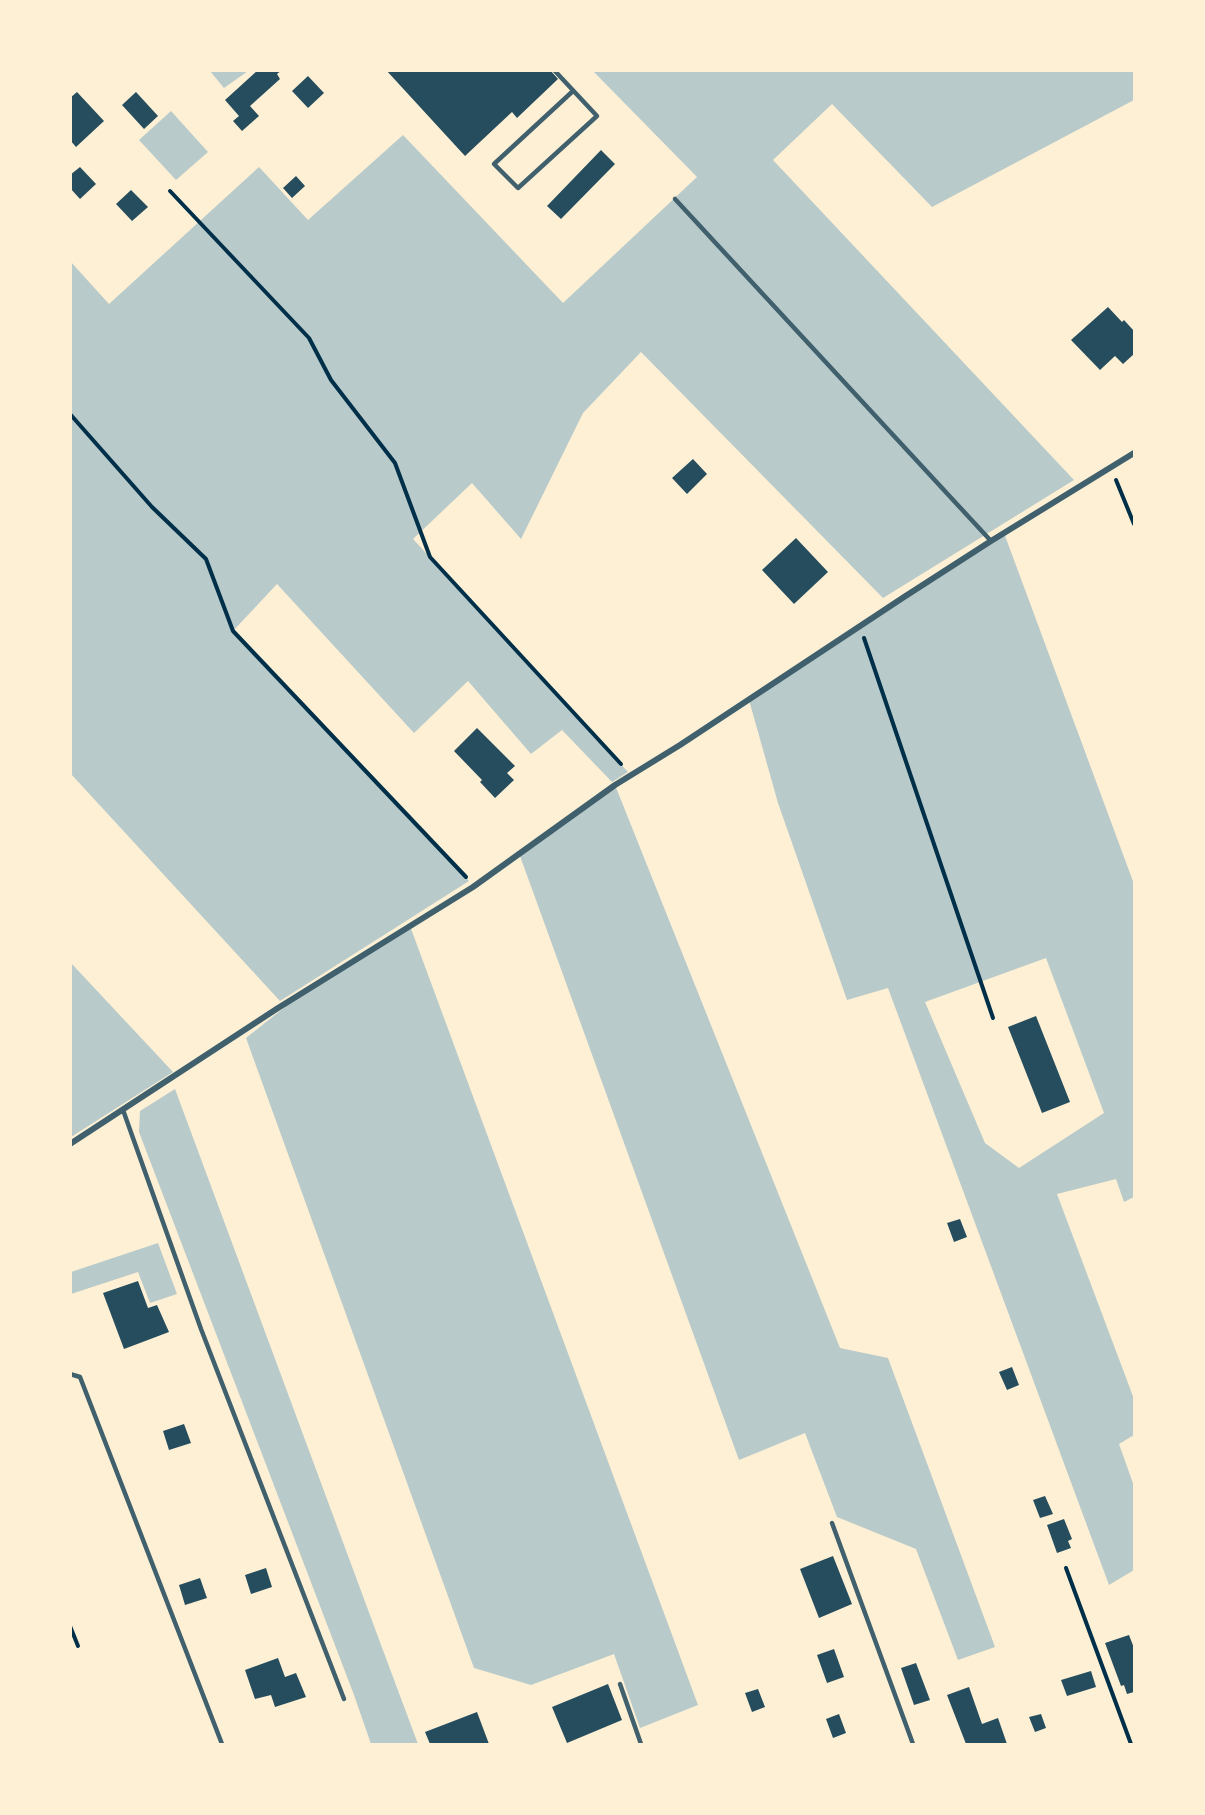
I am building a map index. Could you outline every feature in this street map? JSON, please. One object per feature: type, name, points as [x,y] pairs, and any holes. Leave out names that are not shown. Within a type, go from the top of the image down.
[{"type":"street","points":[[70,1144],[278,1008],[473,887],[615,785],[991,541],[1134,453]]},
{"type":"lane","points":[[554,70],[597,116],[518,188],[494,164],[573,91]]},
{"type":"lane","points":[[675,199],[991,541]]},
{"type":"lane","points":[[123,1110],[201,1329],[344,1699]]},
{"type":"lane","points":[[70,1374],[80,1377],[222,1744]]},
{"type":"lane","points":[[832,1523],[913,1744]]},
{"type":"lane","points":[[620,1684],[641,1744]]},
{"type":"path","points":[[170,190],[309,338],[331,380],[394,463],[430,557],[631,776]]},
{"type":"path","points":[[70,414],[152,507],[206,559],[232,631],[473,887]]},
{"type":"path","points":[[1111,468],[1134,524]]},
{"type":"path","points":[[860,626],[993,1017]]},
{"type":"path","points":[[1066,1568],[1131,1744]]},
{"type":"path","points":[[70,1626],[78,1646]]},
{"type":"shaded area","points":[[210,71],[248,71],[224,88]]},
{"type":"shaded area","points":[[593,71],[1134,71],[1134,100],[932,207],[832,104],[773,160],[1074,480],[883,598],[641,352],[583,413],[521,539],[472,483],[413,539],[628,772],[612,782],[562,730],[531,754],[468,681],[414,733],[277,584],[233,631],[469,881],[280,1001],[71,774],[70,261],[109,304],[259,167],[308,220],[403,135],[563,303],[697,177]]},
{"type":"shaded area","points":[[171,111],[208,152],[176,180],[139,140]]},
{"type":"shaded area","points":[[1004,533],[1134,884],[1134,1197],[1124,1202],[1116,1179],[1057,1194],[1134,1399],[1134,1435],[1119,1444],[1134,1486],[1134,1570],[1109,1585],[888,988],[847,1000],[778,803],[749,700]],"holes":[[[1046,958],[1104,1113],[1019,1168],[985,1143],[925,1002]]]},
{"type":"shaded area","points":[[615,785],[840,1348],[888,1358],[995,1647],[958,1660],[916,1549],[837,1517],[805,1433],[739,1460],[520,856]]},
{"type":"shaded area","points":[[410,926],[698,1705],[640,1728],[614,1654],[531,1685],[474,1668],[246,1038],[305,991]]},
{"type":"shaded area","points":[[71,963],[173,1072],[71,1137]]},
{"type":"shaded area","points":[[175,1089],[418,1744],[371,1744],[139,1132],[140,1111]]},
{"type":"shaded area","points":[[158,1243],[177,1294],[150,1303],[138,1272],[71,1294],[71,1272]]},
{"type":"building","points":[[258,70],[282,70],[277,74],[280,79],[250,106],[259,116],[242,131],[233,121],[239,116],[225,100]]},
{"type":"building","points":[[386,70],[550,70],[558,79],[517,118],[512,112],[465,156]]},
{"type":"building","points":[[308,76],[324,93],[308,108],[292,91]]},
{"type":"building","points":[[77,92],[104,121],[76,147],[70,140],[70,98]]},
{"type":"building","points":[[136,92],[158,116],[144,129],[122,105]]},
{"type":"building","points":[[601,150],[615,164],[561,219],[547,206]]},
{"type":"building","points":[[80,167],[96,184],[80,199],[70,188],[70,175]]},
{"type":"building","points":[[296,176],[305,186],[292,198],[283,188]]},
{"type":"building","points":[[131,190],[148,207],[132,221],[116,204]]},
{"type":"building","points":[[1108,307],[1134,331],[1134,354],[1123,364],[1115,356],[1100,370],[1071,340]]},
{"type":"building","points":[[693,459],[707,474],[687,494],[672,478]]},
{"type":"building","points":[[796,538],[828,572],[794,604],[762,570]]},
{"type":"building","points":[[477,728],[515,766],[507,773],[514,780],[495,798],[480,782],[482,780],[454,751]]},
{"type":"building","points":[[1036,1016],[1070,1102],[1042,1113],[1008,1027]]},
{"type":"building","points":[[960,1219],[967,1237],[954,1242],[947,1223]]},
{"type":"building","points":[[138,1281],[148,1308],[157,1305],[169,1332],[124,1349],[103,1293]]},
{"type":"building","points":[[1012,1367],[1019,1385],[1007,1390],[999,1372]]},
{"type":"building","points":[[184,1424],[191,1443],[169,1450],[163,1431]]},
{"type":"building","points":[[1045,1496],[1053,1514],[1040,1518],[1033,1500]]},
{"type":"building","points":[[1064,1519],[1072,1539],[1068,1541],[1071,1548],[1057,1553],[1047,1525]]},
{"type":"building","points":[[833,1556],[852,1604],[819,1618],[800,1569]]},
{"type":"building","points":[[266,1568],[272,1587],[251,1594],[245,1575]]},
{"type":"building","points":[[200,1578],[207,1598],[185,1605],[179,1585]]},
{"type":"building","points":[[1129,1635],[1134,1648],[1134,1692],[1127,1694],[1124,1685],[1121,1686],[1105,1643]]},
{"type":"building","points":[[834,1649],[844,1677],[827,1683],[817,1655]]},
{"type":"building","points":[[278,1658],[285,1677],[296,1673],[306,1697],[275,1707],[271,1695],[255,1699],[245,1670]]},
{"type":"building","points":[[916,1663],[930,1700],[914,1705],[901,1668]]},
{"type":"building","points":[[1091,1671],[1096,1687],[1067,1696],[1061,1680]]},
{"type":"building","points":[[608,1684],[622,1720],[567,1743],[552,1707]]},
{"type":"building","points":[[969,1687],[982,1724],[998,1718],[1007,1744],[966,1744],[947,1695]]},
{"type":"building","points":[[758,1689],[765,1707],[752,1712],[745,1693]]},
{"type":"building","points":[[477,1712],[489,1744],[430,1744],[425,1732]]},
{"type":"building","points":[[839,1714],[846,1733],[833,1738],[826,1719]]},
{"type":"building","points":[[1041,1714],[1046,1728],[1035,1732],[1029,1717]]}]
